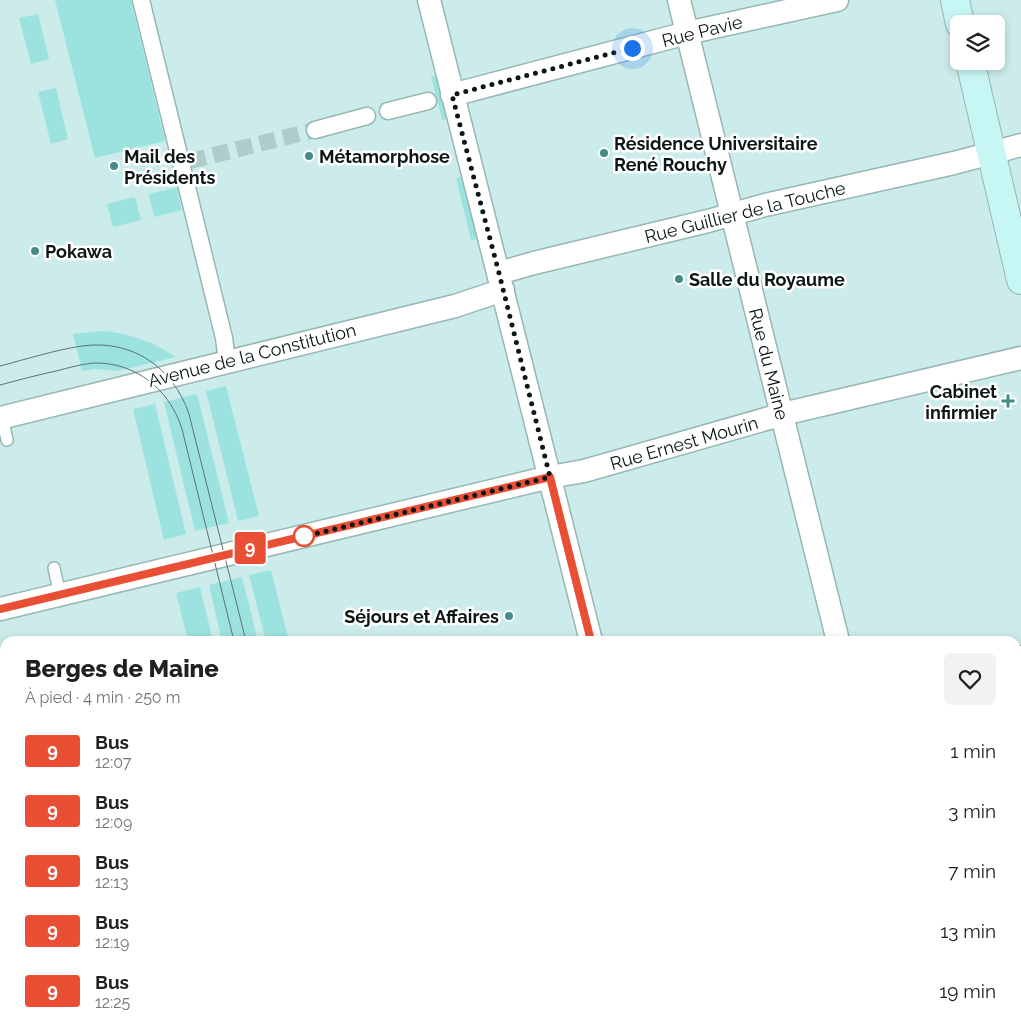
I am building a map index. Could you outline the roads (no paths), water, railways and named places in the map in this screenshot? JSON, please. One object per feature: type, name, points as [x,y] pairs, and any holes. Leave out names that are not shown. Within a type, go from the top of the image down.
[{"type":"main road","points":[[955,0],[958,15]]},
{"type":"main road","points":[[972,70],[1021,280]]},
{"type":"street","points":[[141,0],[186,162],[224,338],[227,361]]},
{"type":"street","points":[[429,0],[590,636]]},
{"type":"street","name":"Rue du Maine","points":[[679,0],[837,636]]},
{"type":"street","name":"Rue Pavie","points":[[452,95],[687,33],[837,0]]},
{"type":"street","points":[[388,111],[428,101]]},
{"type":"street","points":[[316,130],[367,116]]},
{"type":"street","name":"Rue Guillier de la Touche","points":[[501,282],[534,263],[732,214],[954,163],[1021,145]]},
{"type":"street","name":"Avenue de la Constitution","points":[[1,417],[455,306],[501,282]]},
{"type":"street","name":"Rue Ernest Mourin","points":[[0,609],[550,477],[584,471],[782,415],[1021,358]]},
{"type":"lane","points":[[1,417],[7,440]]},
{"type":"lane","points":[[54,568],[60,595]]},
{"type":"tunnel","points":[[190,161],[315,130]]},
{"type":"tram line","points":[[0,366],[62,350],[100,345],[118,347],[134,352],[161,370],[173,383],[182,397],[189,414],[245,636]]},
{"type":"tram line","points":[[0,385],[94,363],[124,367],[137,373],[160,391],[169,402],[182,429],[233,636]]},
{"type":"place","name":"Résidence Universitaire René Rouchy","points":[[604,153]]},
{"type":"place","name":"Métamorphose","points":[[309,156]]},
{"type":"place","name":"Mail des Présidents","points":[[114,166]]},
{"type":"place","name":"Pokawa","points":[[35,251]]},
{"type":"place","name":"Salle du Royaume","points":[[679,279]]},
{"type":"place","name":"Cabinet infirmier","points":[[1008,401]]},
{"type":"place","name":"Séjours et Affaires","points":[[509,616]]}]
